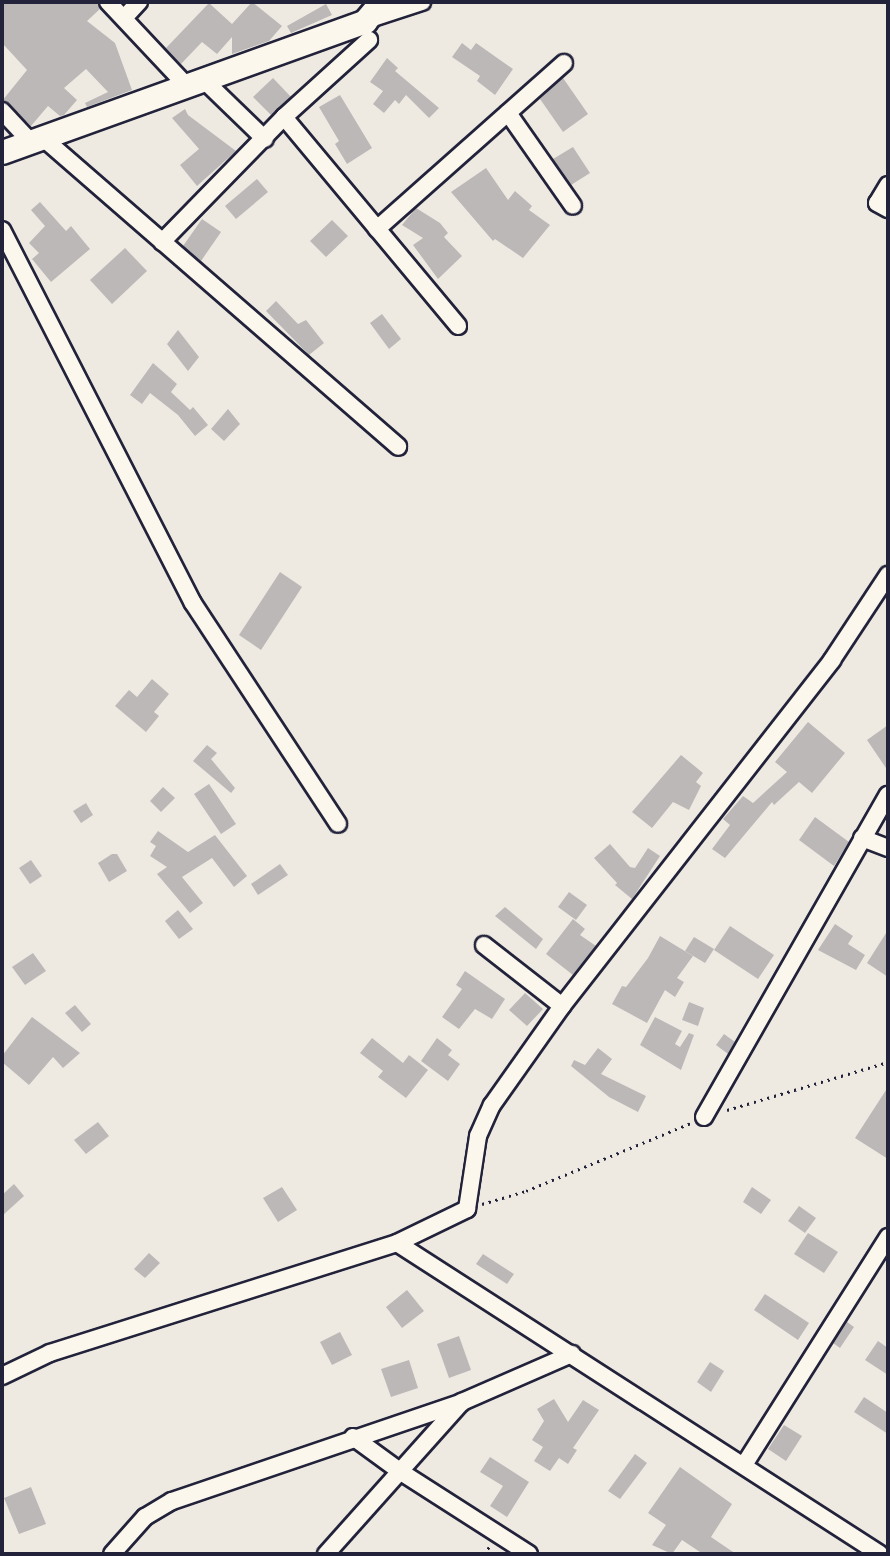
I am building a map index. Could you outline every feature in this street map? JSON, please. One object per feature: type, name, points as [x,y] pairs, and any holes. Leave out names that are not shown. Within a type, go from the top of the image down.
[{"type":"street","points":[[108,2],[194,82],[265,139]]},
{"type":"street","points":[[124,18],[139,2]]},
{"type":"street","points":[[162,242],[265,139],[367,30],[381,2]]},
{"type":"street","points":[[2,152],[194,82],[367,30],[422,2]]},
{"type":"street","points":[[377,229],[564,63]]},
{"type":"street","points":[[2,111],[162,242],[398,447]]},
{"type":"street","points":[[508,113],[573,206]]},
{"type":"street","points":[[284,117],[458,326]]},
{"type":"street","points":[[888,185],[877,203],[888,209]]},
{"type":"street","points":[[2,230],[192,603],[338,824]]},
{"type":"street","points":[[2,1376],[50,1353],[397,1243],[467,1209],[484,1120],[562,1006],[832,660],[888,575]]},
{"type":"street","points":[[704,1117],[888,795]]},
{"type":"street","points":[[862,838],[888,848]]},
{"type":"street","points":[[484,945],[562,1006]]},
{"type":"street","points":[[744,1465],[888,1237]]},
{"type":"street","points":[[397,1243],[880,1554]]},
{"type":"street","points":[[112,1554],[145,1517],[172,1500],[462,1402],[572,1354]]},
{"type":"street","points":[[326,1554],[462,1402]]},
{"type":"street","points":[[353,1437],[401,1472],[529,1554]]},
{"type":"path","points":[[467,1209],[526,1191],[704,1117],[888,1062]]},
{"type":"building","points":[[2,2],[98,2],[100,9],[87,21],[115,43],[132,90],[87,107],[85,103],[108,92],[86,69],[64,88],[77,100],[64,115],[60,116],[48,106],[31,126],[10,104],[2,101],[27,70],[2,43]]},
{"type":"building","points":[[252,2],[282,26],[269,41],[232,54],[232,37],[217,54],[202,42],[181,64],[166,48],[209,3],[232,24]]},
{"type":"building","points":[[326,4],[332,15],[291,33],[287,26]]},
{"type":"building","points":[[462,43],[471,50],[476,43],[513,69],[495,95],[477,81],[480,76],[452,57]]},
{"type":"building","points":[[387,58],[398,68],[395,71],[439,108],[429,118],[406,95],[399,104],[395,100],[384,113],[373,104],[383,91],[370,82]]},
{"type":"building","points":[[273,78],[291,97],[271,115],[253,97]]},
{"type":"building","points":[[563,78],[588,114],[563,132],[540,99]]},
{"type":"building","points":[[340,95],[372,148],[347,164],[335,144],[339,141],[319,107]]},
{"type":"building","points":[[185,109],[188,115],[236,151],[197,186],[180,165],[199,149],[172,118]]},
{"type":"building","points":[[573,147],[590,173],[571,185],[553,159]]},
{"type":"building","points":[[486,168],[508,200],[515,191],[532,206],[529,210],[550,225],[523,258],[495,239],[493,241],[451,192]]},
{"type":"building","points":[[257,179],[268,192],[236,219],[225,206]]},
{"type":"building","points":[[40,202],[66,231],[71,226],[90,249],[51,282],[32,259],[39,253],[29,243],[45,226],[31,210]]},
{"type":"building","points":[[416,208],[440,223],[448,233],[444,237],[462,256],[438,279],[413,245],[423,238],[402,225]]},
{"type":"building","points":[[202,219],[221,232],[201,261],[183,246]]},
{"type":"building","points":[[332,220],[348,236],[326,257],[310,241]]},
{"type":"building","points":[[125,248],[147,271],[112,304],[90,280]]},
{"type":"building","points":[[276,301],[298,324],[306,320],[324,343],[309,355],[266,311]]},
{"type":"building","points":[[382,314],[401,339],[389,349],[370,323]]},
{"type":"building","points":[[178,330],[199,357],[188,371],[167,344]]},
{"type":"building","points":[[153,363],[177,384],[171,392],[190,410],[193,407],[208,425],[195,436],[178,415],[150,393],[142,404],[130,395]]},
{"type":"building","points":[[228,409],[240,424],[224,441],[211,429]]},
{"type":"building","points":[[280,572],[302,587],[261,650],[239,635]]},
{"type":"building","points":[[152,679],[169,694],[154,712],[159,716],[146,732],[115,706],[129,690],[137,697]]},
{"type":"building","points":[[808,722],[845,753],[812,793],[799,782],[774,805],[772,802],[725,858],[712,849],[730,825],[723,819],[743,796],[753,803],[787,772],[775,762]]},
{"type":"building","points":[[888,725],[888,771],[867,740]]},
{"type":"building","points":[[207,745],[217,753],[211,759],[235,788],[231,793],[193,761]]},
{"type":"building","points":[[681,755],[703,773],[696,782],[701,786],[689,810],[673,802],[652,828],[632,812]]},
{"type":"building","points":[[209,784],[236,824],[221,834],[194,794]]},
{"type":"building","points":[[163,787],[175,798],[161,812],[150,801]]},
{"type":"building","points":[[86,803],[93,815],[81,823],[73,811]]},
{"type":"building","points":[[815,817],[849,842],[834,866],[799,840]]},
{"type":"building","points":[[158,831],[188,852],[215,835],[247,876],[234,887],[212,858],[182,877],[203,903],[190,913],[157,874],[167,867],[150,856],[156,846],[150,842]]},
{"type":"building","points":[[610,844],[630,867],[635,868],[648,848],[660,856],[632,899],[615,885],[617,883],[594,858]]},
{"type":"building","points":[[112,854],[117,854],[127,871],[109,882],[98,863]]},
{"type":"building","points":[[31,860],[42,876],[30,884],[19,868]]},
{"type":"building","points":[[280,864],[288,875],[258,895],[251,884]]},
{"type":"building","points":[[569,892],[587,905],[576,920],[558,907]]},
{"type":"building","points":[[505,907],[543,939],[536,949],[495,916]]},
{"type":"building","points":[[178,910],[193,929],[179,939],[165,921]]},
{"type":"building","points":[[573,919],[585,929],[580,935],[596,946],[573,975],[546,954]]},
{"type":"building","points":[[835,924],[853,936],[848,944],[865,955],[856,970],[818,950]]},
{"type":"building","points":[[730,926],[774,955],[758,979],[714,950]]},
{"type":"building","points":[[888,930],[888,977],[867,963]]},
{"type":"building","points":[[660,936],[693,956],[677,978],[684,982],[675,997],[665,990],[647,1023],[612,1004],[622,986],[626,987],[648,958]]},
{"type":"building","points":[[694,937],[714,949],[705,963],[685,951]]},
{"type":"building","points":[[33,953],[46,971],[25,985],[12,967]]},
{"type":"building","points":[[465,971],[505,999],[492,1019],[475,1009],[459,1029],[442,1017],[462,989],[456,985]]},
{"type":"building","points":[[525,993],[543,1009],[527,1026],[509,1010]]},
{"type":"building","points":[[689,1002],[704,1008],[698,1026],[682,1020]]},
{"type":"building","points":[[75,1005],[91,1024],[82,1032],[65,1013]]},
{"type":"building","points":[[32,1017],[80,1053],[63,1068],[53,1057],[29,1085],[2,1062],[2,1056]]},
{"type":"building","points":[[655,1017],[682,1031],[675,1044],[680,1047],[689,1033],[694,1035],[681,1070],[640,1045]]},
{"type":"building","points":[[724,1034],[735,1042],[728,1054],[716,1045]]},
{"type":"building","points":[[372,1038],[403,1063],[409,1055],[428,1070],[406,1098],[378,1077],[383,1071],[360,1053]]},
{"type":"building","points":[[437,1038],[452,1050],[448,1055],[460,1064],[448,1081],[421,1061]]},
{"type":"building","points":[[598,1048],[612,1059],[601,1074],[646,1096],[638,1112],[609,1097],[571,1066],[574,1060],[585,1065]]},
{"type":"building","points":[[888,1087],[888,1159],[855,1138]]},
{"type":"building","points":[[98,1122],[109,1136],[86,1154],[74,1140]]},
{"type":"building","points":[[14,1184],[24,1196],[2,1216],[2,1195]]},
{"type":"building","points":[[282,1187],[297,1210],[278,1222],[263,1198]]},
{"type":"building","points":[[752,1187],[771,1200],[761,1214],[743,1202]]},
{"type":"building","points":[[799,1206],[816,1218],[805,1233],[788,1221]]},
{"type":"building","points":[[808,1233],[838,1252],[824,1273],[794,1254]]},
{"type":"building","points":[[149,1253],[160,1263],[145,1278],[134,1269]]},
{"type":"building","points":[[483,1254],[514,1274],[507,1284],[476,1264]]},
{"type":"building","points":[[407,1290],[424,1311],[402,1328],[386,1307]]},
{"type":"building","points":[[765,1294],[809,1323],[798,1340],[754,1310]]},
{"type":"building","points":[[847,1322],[854,1327],[840,1348],[833,1343]]},
{"type":"building","points":[[340,1332],[352,1355],[332,1365],[320,1342]]},
{"type":"building","points":[[459,1336],[471,1370],[449,1378],[437,1344]]},
{"type":"building","points":[[878,1341],[888,1348],[888,1375],[865,1360]]},
{"type":"building","points":[[409,1360],[418,1388],[391,1397],[381,1369]]},
{"type":"building","points":[[710,1362],[724,1371],[711,1392],[697,1382]]},
{"type":"building","points":[[864,1397],[888,1413],[888,1434],[854,1412]]},
{"type":"building","points":[[554,1399],[568,1422],[583,1400],[599,1410],[573,1448],[577,1450],[568,1464],[559,1458],[550,1471],[534,1461],[543,1447],[532,1440],[544,1421],[537,1409]]},
{"type":"building","points":[[784,1425],[802,1436],[786,1461],[768,1449]]},
{"type":"building","points":[[635,1454],[647,1463],[620,1499],[608,1491]]},
{"type":"building","points":[[490,1457],[529,1482],[507,1517],[490,1506],[503,1486],[480,1472]]},
{"type":"building","points":[[680,1467],[732,1504],[711,1537],[736,1554],[703,1554],[682,1540],[672,1554],[652,1545],[666,1525],[648,1513]]},
{"type":"building","points":[[31,1487],[46,1524],[19,1534],[4,1498]]}]
